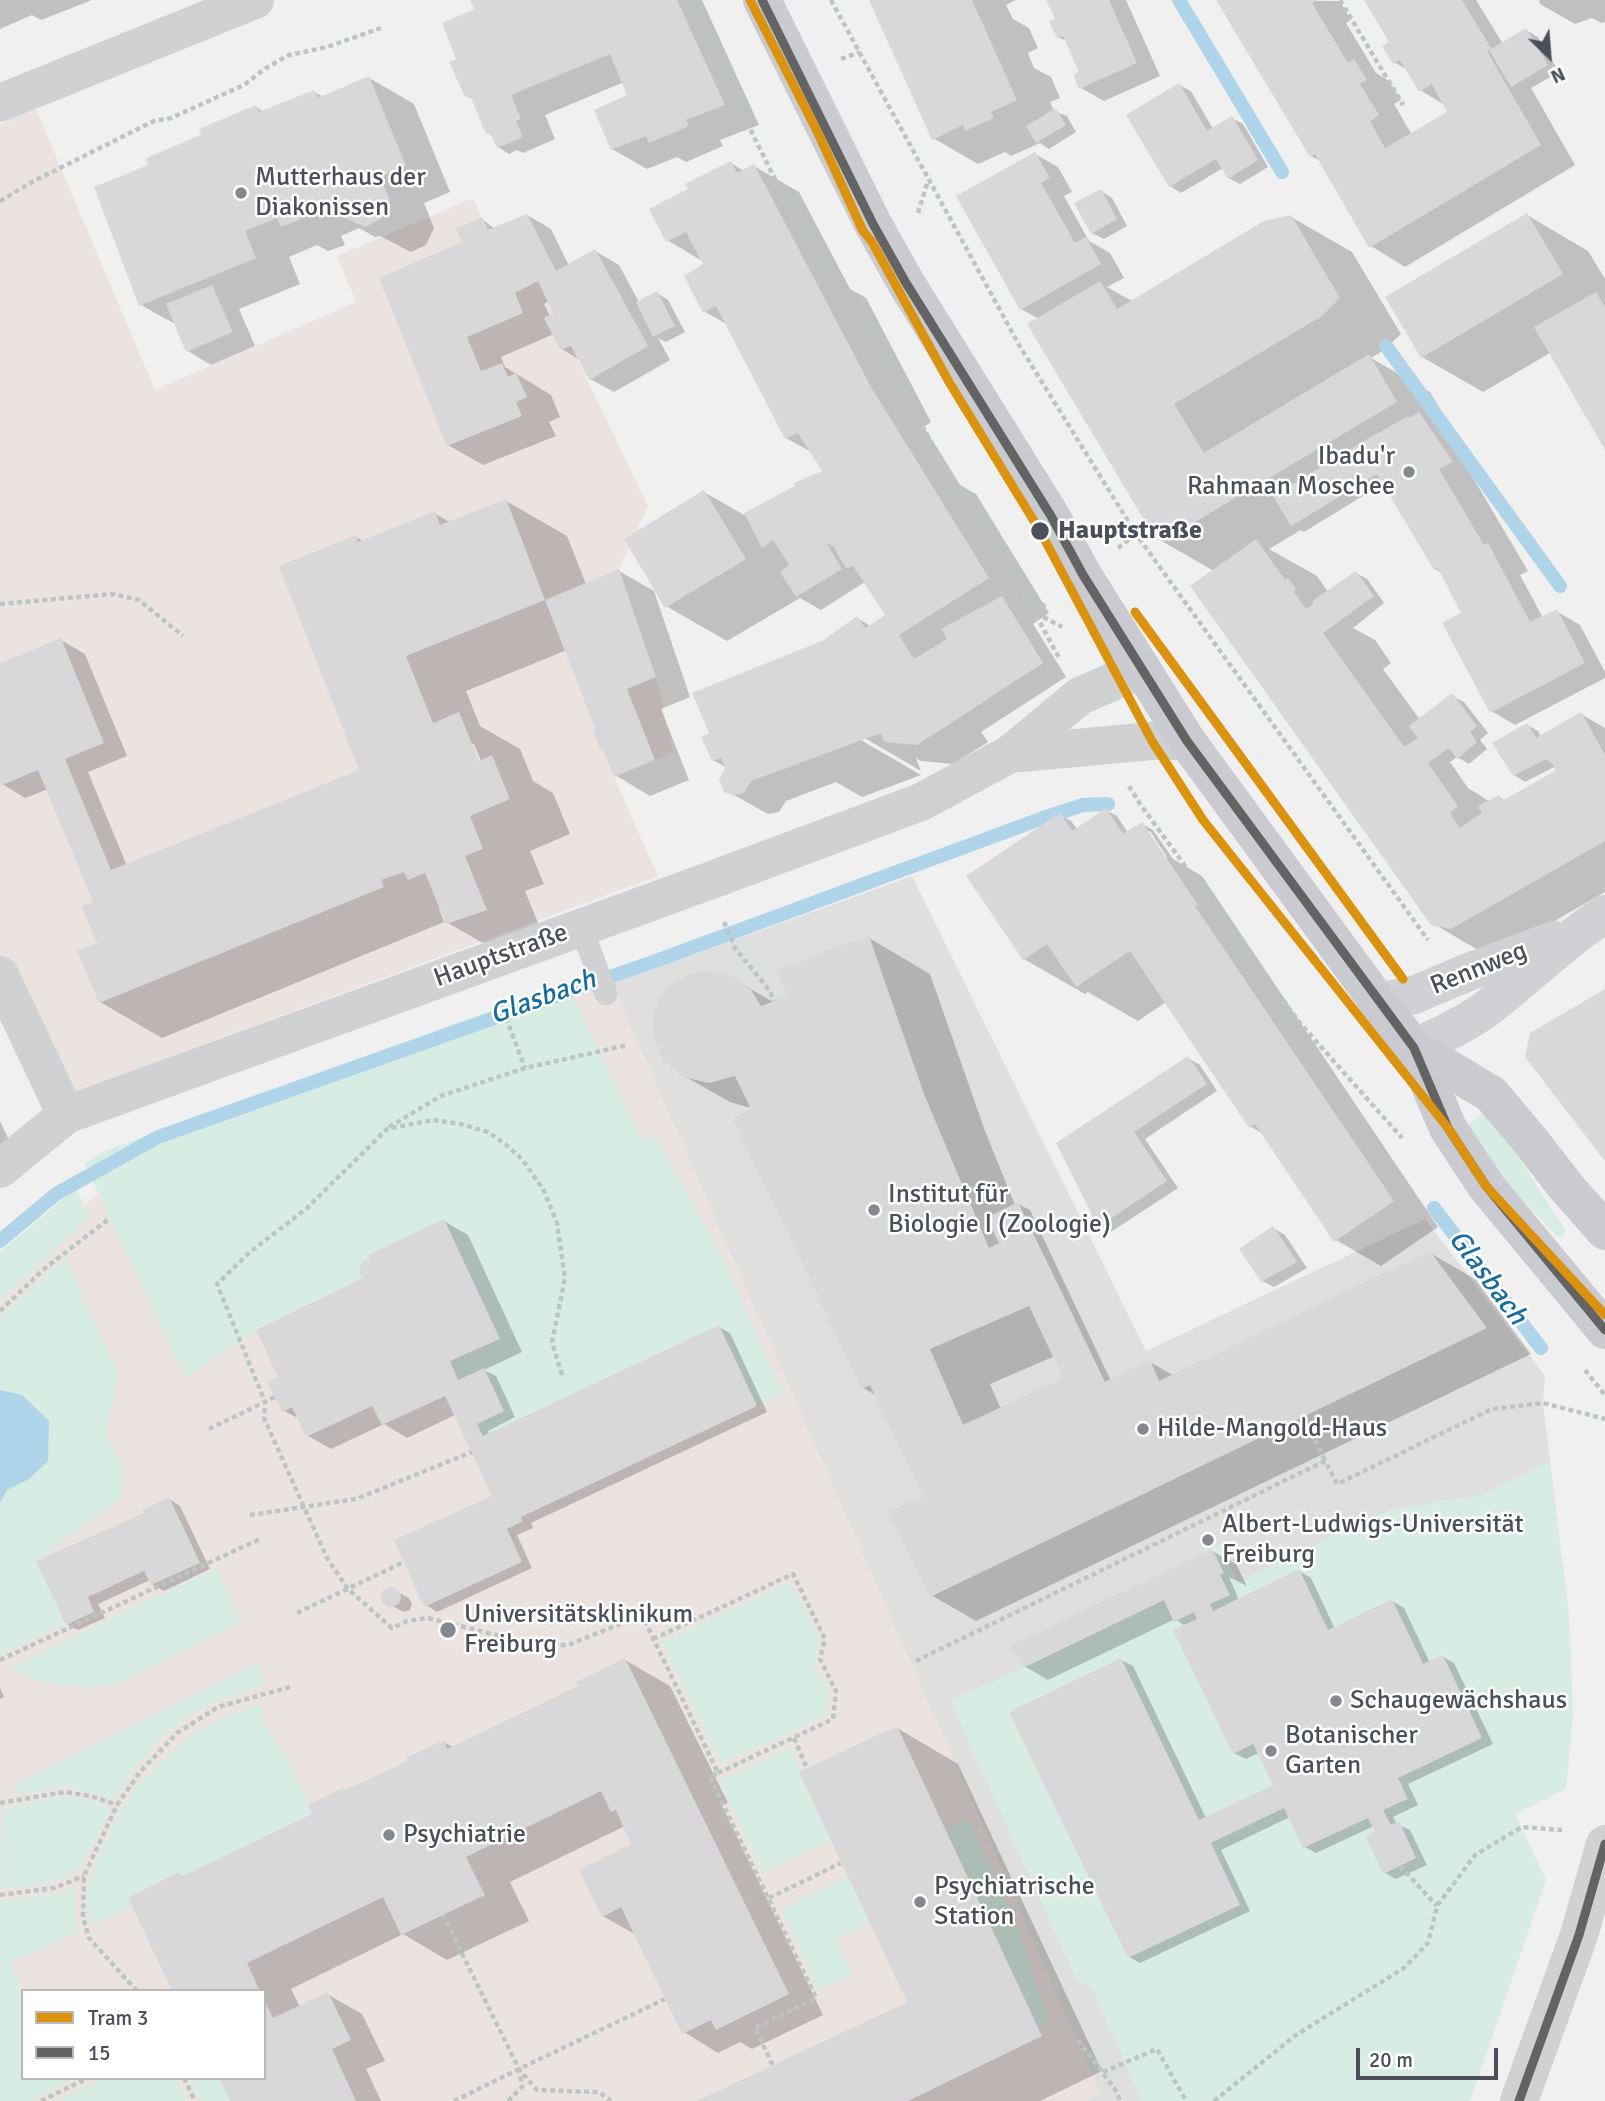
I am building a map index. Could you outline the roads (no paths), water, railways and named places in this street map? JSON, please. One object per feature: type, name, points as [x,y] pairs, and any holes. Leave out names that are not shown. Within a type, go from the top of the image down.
[{"type":"main road","points":[[762,0],[873,225],[1187,741],[1414,1048],[1448,1128],[1479,1174],[1605,1329]]},
{"type":"main road","points":[[1414,1048],[1491,1094],[1605,1231]]},
{"type":"street","points":[[0,103],[255,0]]},
{"type":"street","name":"Hauptstraße","points":[[0,1169],[66,1115],[921,802],[1010,754],[1080,696],[1142,669]]},
{"type":"street","name":"Hauptstraße","points":[[1010,754],[1152,741],[1187,741]]},
{"type":"street","name":"Rennweg","points":[[1378,1002],[1415,995],[1592,923]]},
{"type":"street","name":"Rennweg","points":[[1414,1048],[1489,1007],[1592,923]]},
{"type":"street","points":[[0,975],[66,1115]]},
{"type":"street","points":[[1519,2101],[1579,1935],[1605,1844]]},
{"type":"lane","points":[[581,927],[602,984]]},
{"type":"water","points":[[0,1390],[22,1395],[49,1421],[48,1461],[29,1479],[7,1490],[0,1503]]},
{"type":"waterway","points":[[1179,0],[1282,172]]},
{"type":"waterway","points":[[1386,346],[1560,586]]},
{"type":"waterway","name":"Glasbach","points":[[0,1241],[56,1194],[158,1137],[661,959],[1043,818],[1083,805],[1108,804]]},
{"type":"waterway","name":"Glasbach","points":[[1434,1208],[1541,1348]]},
{"type":"tram line","name":"3","points":[[750,0],[816,129],[863,231],[872,242],[949,382],[1040,531],[1152,741],[1203,820],[1448,1128],[1486,1186],[1605,1315]]},
{"type":"tram line","name":"3","points":[[1135,612],[1403,979]]},
{"type":"place","name":"Mutterhaus der Diakonissen","points":[[241,193]]},
{"type":"place","name":"Ibadu'r Rahmaan Moschee","points":[[1409,472]]},
{"type":"place","name":"Hauptstraße","points":[[1040,531]]},
{"type":"place","name":"Institut für Biologie I (Zoologie)","points":[[874,1210]]},
{"type":"place","name":"Hilde-Mangold-Haus","points":[[1143,1429]]},
{"type":"place","name":"Albert-Ludwigs-Universität Freiburg","points":[[1208,1540]]},
{"type":"place","name":"Universitätsklinikum Freiburg","points":[[448,1630]]},
{"type":"place","name":"Schaugewächshaus","points":[[1336,1701]]},
{"type":"place","name":"Botanischer Garten","points":[[1271,1751]]},
{"type":"place","name":"Psychiatrie","points":[[389,1835]]},
{"type":"place","name":"Psychiatrische Station","points":[[920,1902]]}]
